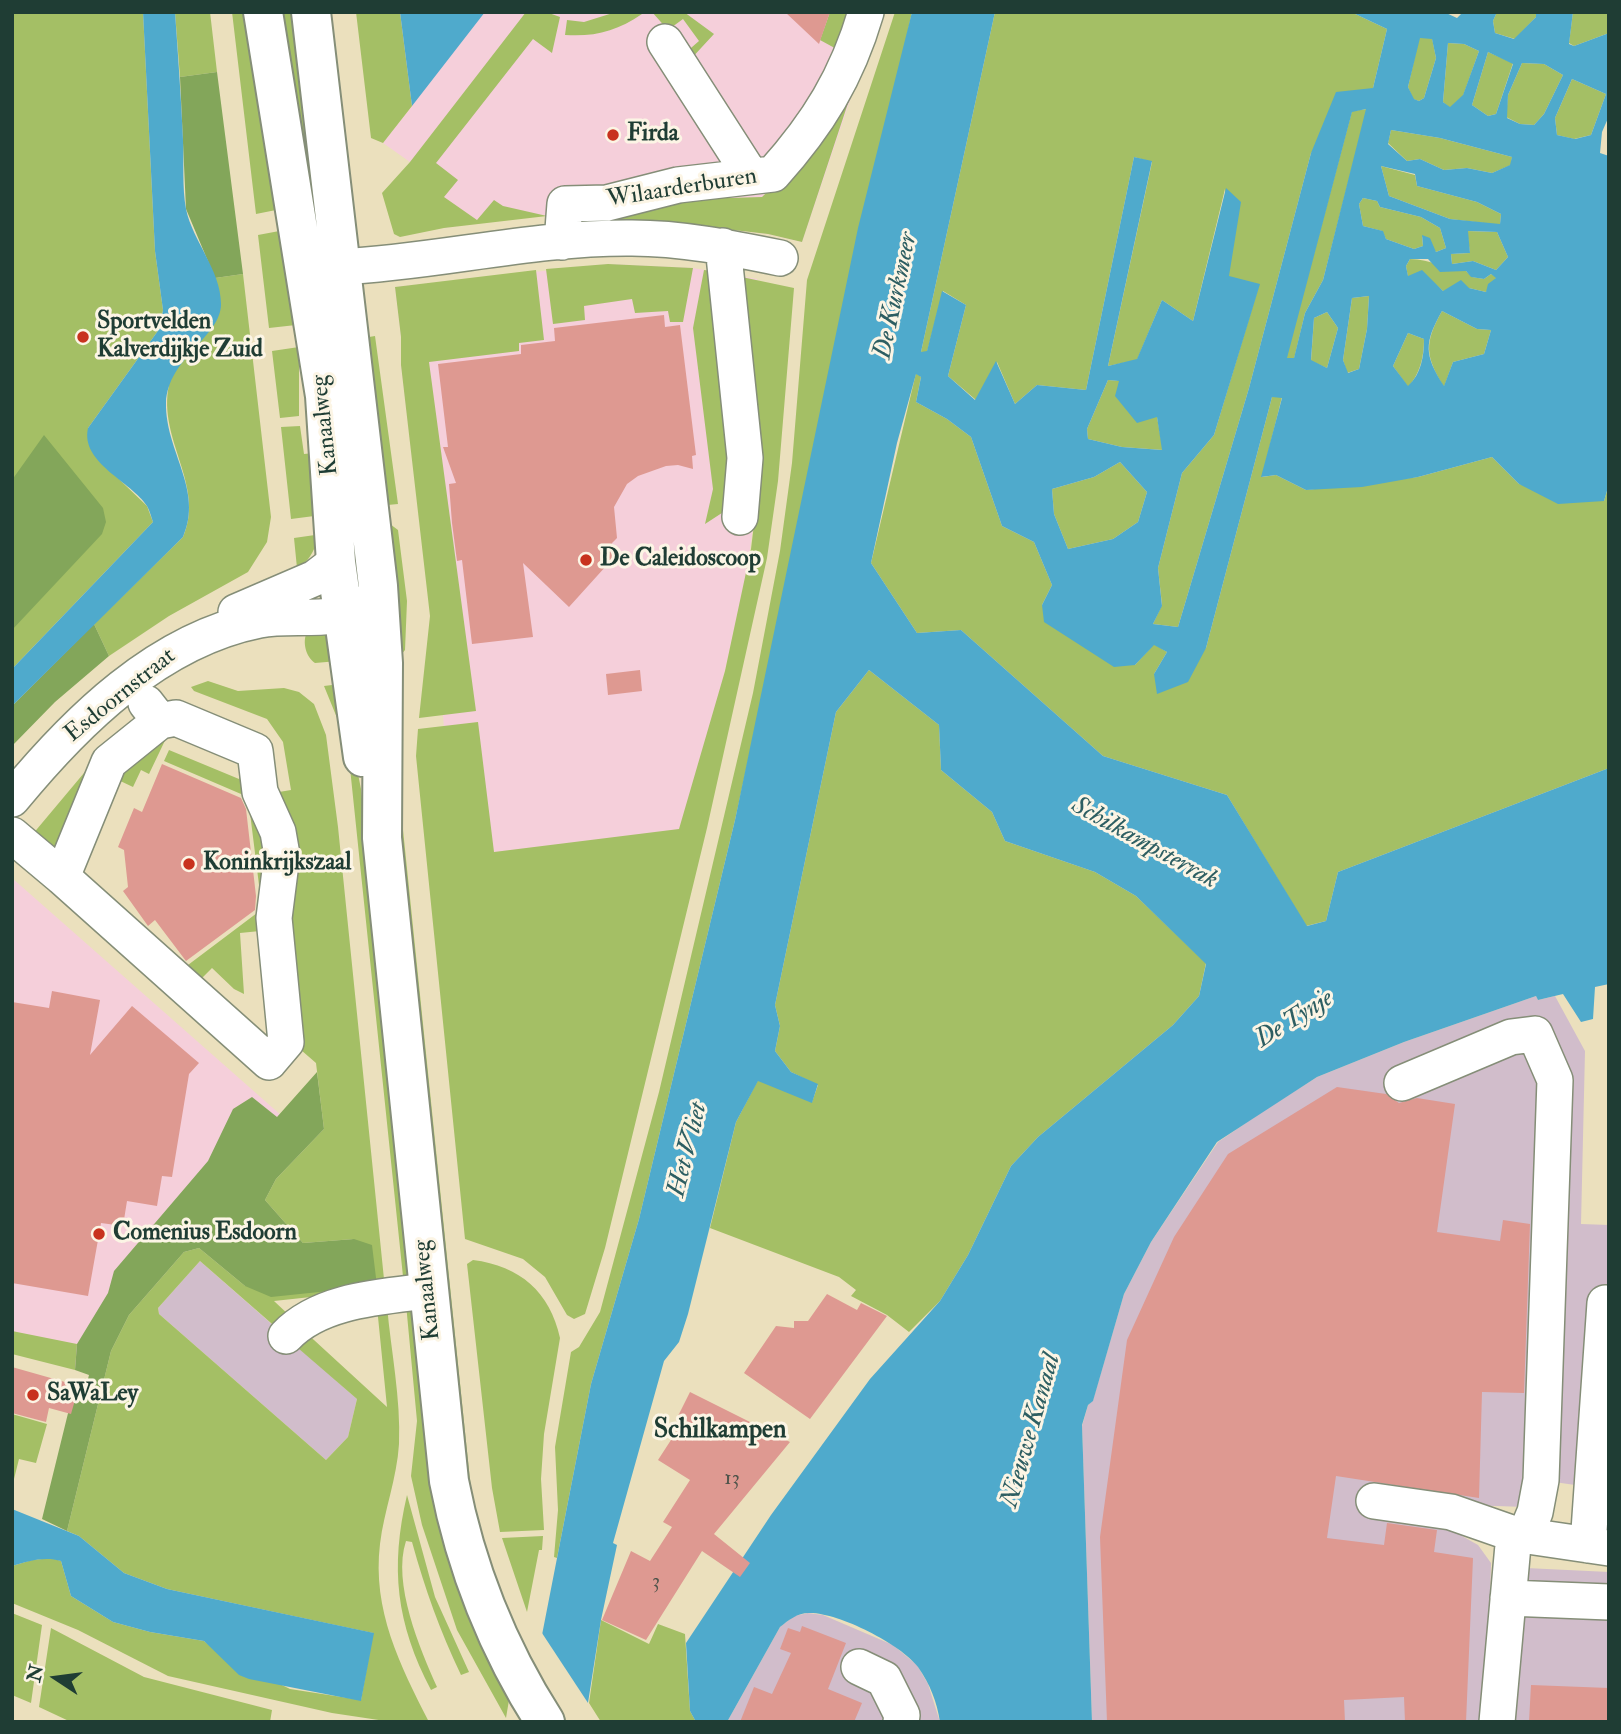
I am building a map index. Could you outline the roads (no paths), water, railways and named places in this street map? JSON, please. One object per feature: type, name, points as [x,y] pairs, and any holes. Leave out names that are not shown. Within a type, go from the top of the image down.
[{"type":"main road","name":"Kanaalweg","points":[[263,12],[327,409],[342,616],[363,756],[382,838]]},
{"type":"main road","name":"Kanaalweg","points":[[310,12],[378,586],[383,663],[382,838],[443,1435],[458,1528],[489,1622],[545,1722]]},
{"type":"street","name":"Wilaarderburen","points":[[562,242],[565,204],[607,203],[678,185],[773,174],[808,135],[848,67],[866,12]]},
{"type":"street","points":[[666,41],[751,176]]},
{"type":"street","points":[[296,221],[319,251],[340,267],[326,276],[310,309]]},
{"type":"street","name":"Wilaarderburen","points":[[340,267],[562,242],[631,238],[723,246],[780,258]]},
{"type":"street","points":[[723,246],[745,458],[740,517]]},
{"type":"street","name":"Esdoornstraat","points":[[12,799],[80,724],[172,653],[208,634],[237,611],[293,589],[315,578],[336,562]]},
{"type":"street","points":[[342,616],[368,601],[378,586]]},
{"type":"street","name":"Esdoornstraat","points":[[208,634],[257,621],[342,616]]},
{"type":"street","points":[[131,683],[160,721]]},
{"type":"street","points":[[12,835],[269,1062],[286,1042],[274,918],[282,855],[278,832],[260,792],[255,751],[176,718],[160,721],[109,762],[62,877]]},
{"type":"street","points":[[1402,1083],[1510,1037],[1535,1034],[1555,1080],[1541,1480],[1535,1513],[1519,1535],[1508,1598],[1497,1722]]},
{"type":"street","points":[[286,1336],[299,1322],[365,1298],[428,1291]]},
{"type":"street","points":[[1374,1501],[1451,1511],[1519,1535],[1598,1547],[1605,1303]]},
{"type":"street","points":[[1508,1598],[1609,1602]]},
{"type":"street","points":[[859,1667],[884,1679],[902,1715],[901,1722]]},
{"type":"water","points":[[143,12],[175,12],[186,209],[194,233],[217,279],[220,292],[219,316],[175,373],[166,403],[171,438],[187,487],[188,520],[183,537],[12,706],[12,669],[153,522],[140,497],[99,462],[88,440],[88,428],[160,328],[163,310],[155,251]]},
{"type":"water","points":[[400,12],[485,12],[412,106]]},
{"type":"water","points":[[912,12],[995,12],[921,352],[927,351],[942,291],[966,305],[948,376],[975,400],[996,361],[1015,404],[1037,385],[1086,390],[1134,157],[1152,161],[1108,366],[1137,359],[1162,300],[1193,321],[1226,188],[1241,202],[1229,276],[1260,284],[1214,435],[1182,473],[1158,568],[1162,606],[1153,624],[1178,627],[1249,388],[1311,153],[1336,92],[1373,88],[1387,29],[1351,12],[1444,12],[1457,18],[1463,12],[1497,12],[1493,21],[1495,33],[1514,39],[1536,17],[1536,12],[1573,12],[1569,44],[1574,46],[1609,33],[1609,116],[1602,132],[1600,153],[1609,156],[1609,484],[1604,501],[1558,504],[1519,484],[1492,457],[1418,477],[1362,487],[1306,490],[1276,475],[1261,477],[1282,398],[1272,397],[1206,648],[1188,682],[1157,694],[1154,674],[1167,652],[1154,645],[1135,665],[1114,667],[1044,622],[1042,605],[1052,585],[1034,542],[1002,526],[971,437],[947,419],[916,402],[921,377],[916,374],[897,443],[871,563],[917,633],[961,630],[1103,756],[1227,795],[1307,926],[1326,921],[1338,872],[1609,768],[1609,984],[1595,987],[1593,1019],[1581,1022],[1563,994],[1538,1000],[1536,996],[1404,1042],[1317,1077],[1217,1142],[1151,1242],[1124,1294],[1093,1401],[1088,1405],[1082,1425],[1092,1722],[940,1722],[929,1687],[910,1658],[868,1631],[821,1614],[805,1613],[780,1627],[727,1722],[696,1722],[690,1711],[686,1643],[771,1515],[870,1379],[940,1301],[968,1255],[1011,1166],[1038,1137],[1173,1025],[1199,996],[1206,964],[1136,896],[1095,872],[1005,841],[992,812],[941,770],[939,725],[869,670],[836,712],[775,1005],[780,1026],[775,1051],[791,1072],[818,1084],[812,1103],[758,1081],[736,1122],[688,1314],[679,1342],[664,1361],[613,1543],[617,1545],[601,1620],[585,1722],[525,1722],[591,1384],[639,1219],[735,820],[858,228]],"holes":[[[1420,38],[1432,39],[1436,58],[1424,98],[1419,101],[1414,99],[1408,87]],[[1448,43],[1464,44],[1479,51],[1463,95],[1450,107],[1443,102]],[[1488,52],[1513,64],[1496,114],[1488,116],[1472,105]],[[1522,63],[1544,64],[1563,75],[1544,114],[1534,125],[1520,124],[1507,118],[1508,95]],[[1572,79],[1606,94],[1591,135],[1575,139],[1557,135],[1555,118]],[[1366,109],[1323,280],[1305,313],[1294,358],[1287,358],[1352,112]],[[1391,130],[1440,138],[1512,157],[1510,165],[1492,173],[1467,168],[1444,170],[1420,159],[1407,161],[1388,144]],[[1381,166],[1415,174],[1417,186],[1477,202],[1501,214],[1500,224],[1450,219],[1389,196]],[[1363,198],[1377,201],[1380,207],[1421,217],[1440,228],[1446,248],[1436,252],[1430,238],[1422,235],[1423,246],[1414,249],[1386,239],[1383,231],[1363,226],[1359,204]],[[1468,231],[1497,232],[1508,257],[1496,270],[1473,261],[1452,264],[1451,254],[1470,253]],[[1410,259],[1428,259],[1440,272],[1466,271],[1471,277],[1484,279],[1491,274],[1496,278],[1488,284],[1486,292],[1469,288],[1461,280],[1443,291],[1422,270],[1408,276],[1406,266]],[[1369,296],[1367,329],[1359,369],[1348,373],[1343,360],[1352,298]],[[1442,311],[1477,329],[1491,330],[1484,354],[1453,362],[1444,386],[1433,366],[1429,349],[1432,332]],[[1327,312],[1338,328],[1327,368],[1311,360],[1314,318]],[[1408,333],[1424,339],[1421,365],[1408,386],[1393,366]],[[1108,380],[1119,381],[1115,396],[1137,423],[1157,417],[1162,450],[1122,447],[1088,439],[1087,429]],[[1120,462],[1147,492],[1138,522],[1113,539],[1068,549],[1054,514],[1052,489],[1094,477]]]},
{"type":"water","points":[[12,1509],[79,1536],[124,1573],[167,1589],[374,1633],[361,1701],[249,1679],[239,1675],[204,1641],[150,1632],[113,1622],[71,1596],[61,1561],[43,1559],[12,1566]]},
{"type":"place","name":"Firda","points":[[613,135]]},
{"type":"place","name":"Sportvelden Kalverdijkje Zuid","points":[[83,337]]},
{"type":"place","name":"De Caleidoscoop","points":[[586,560]]},
{"type":"place","name":"Koninkrijkszaal","points":[[189,864]]},
{"type":"place","name":"Comenius Esdoorn","points":[[99,1234]]},
{"type":"place","name":"SaWaLey","points":[[33,1395]]},
{"type":"district","name":"Schilkampen","points":[[720,1431]]},
{"type":"water label","name":"De Kurkmeer","points":[[897,296]]},
{"type":"water label","name":"Schilkampsterrak","points":[[1144,844]]},
{"type":"water label","name":"De Tynje","points":[[1295,1020]]},
{"type":"water label","name":"Het Vliet","points":[[689,1150]]},
{"type":"water label","name":"Nieuwe Kanaal","points":[[1032,1431]]}]
